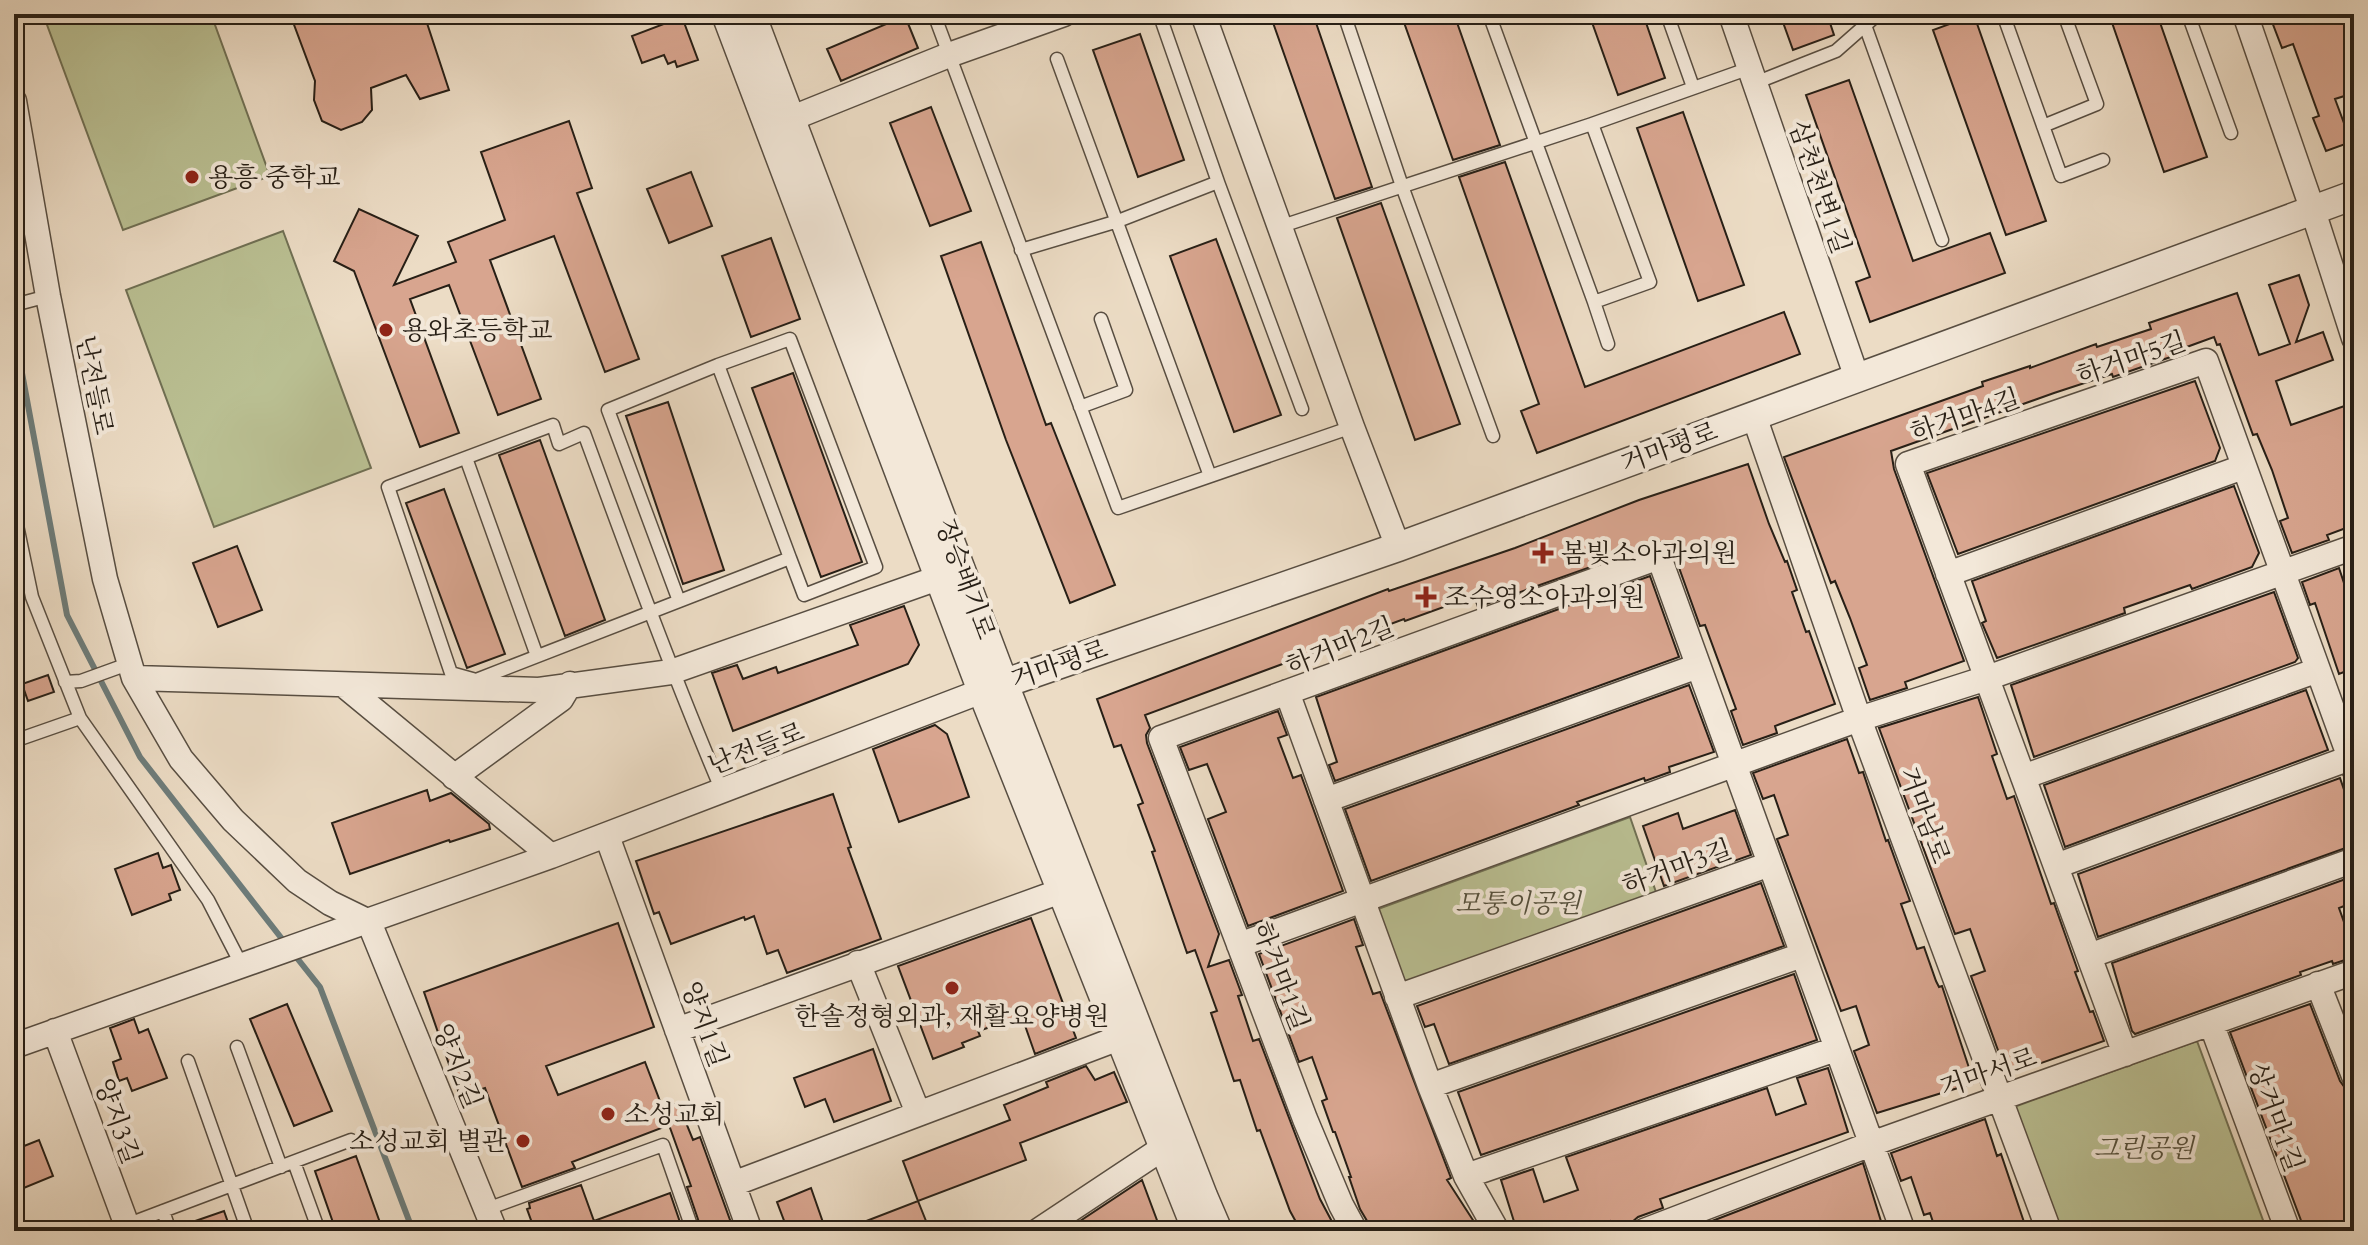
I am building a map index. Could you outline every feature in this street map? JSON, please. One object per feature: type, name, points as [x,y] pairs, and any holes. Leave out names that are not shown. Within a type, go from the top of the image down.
[{"type":"street","name":"장승배기로","points":[[726,14],[780,123],[993,687],[1218,1231]]},
{"type":"street","name":"장승배기로","points":[[751,14],[780,123],[938,578],[993,687],[1061,891],[1197,1231]]},
{"type":"street","points":[[780,123],[949,55],[1064,14]]},
{"type":"street","points":[[1203,14],[1398,547]]},
{"type":"street","name":"삼천천변1길","points":[[1731,14],[1857,378]]},
{"type":"street","points":[[2245,14],[2354,338]]},
{"type":"street","name":"난전들로","points":[[14,101],[48,296],[125,671],[181,759],[233,820],[297,881],[359,924]]},
{"type":"street","name":"거마평로","points":[[993,687],[1398,547],[2354,195]]},
{"type":"street","name":"하거마5길","points":[[2056,866],[2199,813],[2352,763],[2206,361],[2060,412]]},
{"type":"street","name":"하거마4길","points":[[2060,412],[1908,464],[2125,1054]]},
{"type":"street","name":"거마남로","points":[[1754,416],[1859,719],[2049,1231]]},
{"type":"street","points":[[1948,574],[2243,467]]},
{"type":"street","points":[[1239,945],[1859,719],[1987,678],[2354,547]]},
{"type":"street","name":"하거마3길","points":[[1471,625],[1659,557],[1903,1231]]},
{"type":"street","name":"장승배기로","points":[[345,686],[539,690],[671,672],[938,578]]},
{"type":"street","name":"하거마2길","points":[[1471,625],[1287,692],[1430,1086],[1466,1176],[1497,1231]]},
{"type":"street","points":[[1326,800],[1698,666]]},
{"type":"street","points":[[2023,777],[2318,670]]},
{"type":"street","points":[[125,671],[345,686],[551,856]]},
{"type":"street","points":[[454,777],[561,699],[570,684]]},
{"type":"street","name":"난전들로","points":[[14,1046],[607,836],[993,687]]},
{"type":"street","name":"하거마1길","points":[[1287,692],[1161,738],[1305,1119],[1355,1231]]},
{"type":"street","name":"양지1길","points":[[607,836],[750,1231]]},
{"type":"street","points":[[2089,956],[2354,860]]},
{"type":"street","name":"하거마3길","points":[[1397,997],[1770,864]]},
{"type":"street","points":[[677,1030],[1061,891]]},
{"type":"street","name":"양지2길","points":[[359,924],[491,1220]]},
{"type":"street","points":[[1430,1086],[1802,955]]},
{"type":"street","points":[[858,963],[918,1113]]},
{"type":"street","name":"거마서로","points":[[1644,1231],[1871,1144],[2354,972]]},
{"type":"street","points":[[2318,984],[2354,1076]]},
{"type":"street","name":"상거마1길","points":[[2211,1023],[2288,1231]]},
{"type":"street","name":"양지3길","points":[[55,1031],[127,1228]]},
{"type":"street","points":[[733,1184],[1119,1038]]},
{"type":"street","points":[[1466,1176],[1836,1049]]},
{"type":"street","points":[[1038,1231],[1163,1148]]},
{"type":"lane","points":[[934,14],[1118,508],[1352,427]]},
{"type":"lane","points":[[1344,14],[1402,186],[1493,436]]},
{"type":"lane","points":[[1489,14],[1608,344]]},
{"type":"lane","points":[[1667,14],[1693,87]]},
{"type":"lane","points":[[1279,227],[1592,124],[1693,87],[1752,76],[1836,51],[1863,19],[1878,14]]},
{"type":"lane","points":[[2003,14],[2061,176],[2103,160]]},
{"type":"lane","points":[[2043,126],[2097,104],[2064,14]]},
{"type":"lane","points":[[2188,14],[2231,133]]},
{"type":"lane","points":[[1160,16],[1302,409]]},
{"type":"lane","points":[[1863,19],[1942,240]]},
{"type":"lane","points":[[1057,59],[1210,476]]},
{"type":"lane","points":[[1592,124],[1650,282],[1594,302]]},
{"type":"lane","points":[[1021,250],[1118,221],[1218,182]]},
{"type":"lane","points":[[14,305],[48,296]]},
{"type":"lane","points":[[1080,407],[1126,390],[1101,319]]},
{"type":"lane","points":[[679,601],[608,410],[718,365],[790,339],[876,567],[804,595],[718,365]]},
{"type":"lane","points":[[722,791],[671,672],[650,612],[584,433],[559,444],[553,425],[388,487],[451,673],[476,680],[650,612],[790,558]]},
{"type":"lane","points":[[466,458],[537,656]]},
{"type":"lane","points":[[14,511],[32,597],[80,718],[248,962]]},
{"type":"lane","points":[[65,682],[125,671]]},
{"type":"lane","points":[[17,740],[80,718]]},
{"type":"lane","points":[[237,1047],[281,1167]]},
{"type":"lane","points":[[188,1061],[248,1231]]},
{"type":"lane","points":[[127,1228],[163,1211],[351,1140]]},
{"type":"lane","points":[[491,1220],[663,1145],[693,1231]]},
{"type":"lane","points":[[294,1162],[319,1231]]},
{"type":"lane","points":[[163,1211],[170,1231]]},
{"type":"green space","points":[[43,14],[211,14],[270,176],[123,230]]},
{"type":"green space","points":[[283,231],[371,468],[214,527],[126,290]]},
{"type":"green space","name":"모퉁이공원","points":[[1630,817],[1658,898],[1405,989],[1378,909]]},
{"type":"green space","name":"그린공원","points":[[2197,1041],[2267,1231],[2058,1231],[2014,1107]]},
{"type":"building","points":[[290,14],[424,14],[449,90],[420,99],[406,75],[371,88],[372,110],[362,122],[341,130],[322,121],[314,100],[315,81]]},
{"type":"building","points":[[1270,14],[1313,14],[1372,187],[1335,199]]},
{"type":"building","points":[[1401,14],[1454,14],[1500,145],[1453,160]]},
{"type":"building","points":[[1589,14],[1643,14],[1665,78],[1618,95]]},
{"type":"building","points":[[1780,14],[1827,14],[1834,35],[1793,50]]},
{"type":"building","points":[[2109,14],[2157,14],[2207,157],[2164,172]]},
{"type":"building","points":[[2269,14],[2354,14],[2354,93],[2335,99],[2351,142],[2326,151],[2313,118],[2319,116],[2293,44],[2282,48]]},
{"type":"building","points":[[1974,15],[2046,221],[2006,235],[1933,30]]},
{"type":"building","points":[[905,16],[918,48],[841,81],[827,49]]},
{"type":"building","points":[[682,17],[698,60],[677,67],[675,61],[668,64],[664,55],[642,63],[632,36]]},
{"type":"building","points":[[1140,34],[1184,160],[1138,177],[1093,50]]},
{"type":"building","points":[[1849,80],[1913,261],[1990,233],[2005,273],[1870,322],[1856,282],[1870,277],[1806,95]]},
{"type":"building","points":[[931,107],[971,211],[930,226],[890,123]]},
{"type":"building","points":[[1683,112],[1744,285],[1698,301],[1637,128]]},
{"type":"building","points":[[569,121],[592,188],[577,193],[639,359],[605,372],[554,236],[490,260],[541,399],[498,415],[449,285],[410,299],[459,433],[420,447],[354,271],[334,261],[359,209],[418,236],[394,285],[456,262],[448,242],[505,220],[481,152]]},
{"type":"building","points":[[1505,162],[1585,387],[1784,312],[1800,354],[1537,453],[1521,411],[1539,404],[1459,177]]},
{"type":"building","points":[[691,172],[712,226],[669,243],[647,189]]},
{"type":"building","points":[[1381,203],[1460,424],[1415,440],[1337,218]]},
{"type":"building","points":[[771,238],[800,319],[751,337],[722,256]]},
{"type":"building","points":[[1216,239],[1281,415],[1234,432],[1170,256]]},
{"type":"building","points":[[981,242],[1046,425],[1051,423],[1115,585],[1070,603],[1006,440],[941,256]]},
{"type":"building","points":[[2299,275],[2309,305],[2296,342],[2323,332],[2333,360],[2276,381],[2291,425],[2350,404],[2354,414],[2354,525],[2327,535],[2329,540],[2292,553],[2280,521],[2288,518],[2272,470],[2257,434],[2253,435],[2220,344],[2217,345],[2214,337],[2184,348],[2185,352],[2054,393],[1891,451],[1894,469],[1964,661],[1905,682],[1907,688],[1870,700],[1859,668],[1867,665],[1835,581],[1831,583],[1784,457],[1983,386],[1982,382],[2151,329],[2149,323],[2237,293],[2259,355],[2290,344],[2269,285]]},
{"type":"building","points":[[793,373],[862,562],[821,577],[752,388]]},
{"type":"building","points":[[2195,381],[2220,448],[2215,461],[1958,554],[1927,473]]},
{"type":"building","points":[[668,402],[724,570],[683,584],[626,416]]},
{"type":"building","points":[[540,440],[605,620],[565,636],[499,455]]},
{"type":"building","points":[[1748,464],[1769,524],[1787,561],[1797,590],[1792,592],[1835,704],[1775,726],[1777,733],[1743,745],[1731,711],[1736,709],[1705,625],[1700,626],[1673,551],[1661,542],[1478,607],[1474,596],[1404,619],[1145,715],[1150,728],[1146,735],[1147,743],[1219,934],[1208,967],[1229,960],[1242,995],[1238,996],[1253,1041],[1259,1039],[1320,1199],[1337,1231],[1301,1231],[1290,1211],[1260,1130],[1257,1131],[1240,1080],[1234,1081],[1211,1013],[1217,1011],[1195,950],[1187,953],[1152,852],[1155,851],[1138,805],[1143,803],[1121,745],[1114,747],[1097,699],[1388,589],[1515,548],[1639,500]]},
{"type":"building","points":[[2234,486],[2259,553],[2252,567],[2192,589],[2190,585],[2124,608],[2125,613],[1997,658],[1982,623],[1986,621],[1972,581]]},
{"type":"building","points":[[444,489],[505,654],[467,668],[406,503]]},
{"type":"building","points":[[237,546],[262,610],[218,627],[193,563]]},
{"type":"building","points":[[2339,568],[2350,601],[2354,599],[2354,668],[2339,674],[2315,603],[2310,605],[2302,582]]},
{"type":"building","points":[[1650,576],[1679,657],[1335,781],[1329,765],[1337,762],[1316,697]]},
{"type":"building","points":[[2274,592],[2298,658],[2295,662],[2034,757],[2011,685]]},
{"type":"building","points":[[904,606],[919,645],[908,664],[733,731],[712,673],[737,665],[743,679],[776,667],[778,673],[858,645],[850,625]]},
{"type":"building","points":[[48,675],[54,692],[28,701],[22,684]]},
{"type":"building","points":[[1689,685],[1714,752],[1669,767],[1670,772],[1577,802],[1579,805],[1371,881],[1345,809]]},
{"type":"building","points":[[2306,690],[2328,750],[2065,847],[2044,785]]},
{"type":"building","points":[[1978,697],[1997,754],[1992,756],[2007,799],[2014,796],[2078,971],[2075,972],[2104,1041],[2007,1075],[1971,976],[1985,971],[1970,929],[1955,934],[1879,728]]},
{"type":"building","points":[[1278,711],[1287,735],[1278,738],[1293,778],[1301,775],[1343,891],[1248,926],[1208,819],[1226,812],[1207,764],[1189,770],[1180,747]]},
{"type":"building","points":[[935,725],[947,734],[969,797],[899,822],[873,749]]},
{"type":"building","points":[[1847,739],[1859,773],[1863,772],[1910,901],[1901,904],[1917,949],[1924,947],[1936,981],[1939,987],[1942,986],[1974,1083],[1877,1113],[1854,1051],[1869,1045],[1856,1006],[1841,1011],[1777,839],[1788,835],[1774,795],[1763,799],[1753,773]]},
{"type":"building","points":[[2340,778],[2354,819],[2354,845],[2098,937],[2078,874]]},
{"type":"building","points":[[427,790],[430,801],[451,793],[489,824],[490,829],[350,874],[332,823]]},
{"type":"building","points":[[833,794],[851,847],[848,848],[881,939],[787,973],[778,950],[767,954],[754,916],[671,944],[659,912],[654,914],[636,861]]},
{"type":"building","points":[[1735,810],[1751,855],[1664,886],[1643,826],[1678,813],[1683,829]]},
{"type":"building","points":[[158,853],[163,868],[171,865],[180,890],[169,894],[171,900],[132,915],[115,869]]},
{"type":"building","points":[[2354,876],[2354,902],[2339,908],[2354,957],[2300,972],[2301,975],[2135,1034],[2132,1031],[2112,963]]},
{"type":"building","points":[[1761,883],[1784,946],[1449,1064],[1434,1024],[1425,1027],[1417,1006]]},
{"type":"building","name":"한솔정형외과, 재활요양병원","points":[[1031,918],[1076,1038],[1035,1054],[1022,1017],[978,1031],[980,1036],[962,1043],[964,1047],[933,1059],[898,966]]},
{"type":"building","points":[[1354,919],[1363,945],[1356,947],[1373,994],[1380,992],[1451,1178],[1447,1180],[1480,1231],[1373,1231],[1360,1209],[1322,1101],[1327,1099],[1312,1057],[1299,1062],[1259,954]]},
{"type":"building","points":[[618,923],[654,1027],[546,1066],[558,1095],[645,1062],[663,1109],[678,1103],[693,1140],[700,1137],[734,1231],[702,1231],[687,1187],[691,1186],[669,1125],[572,1162],[575,1168],[522,1187],[485,1088],[460,1096],[424,992]]},
{"type":"building","points":[[1794,974],[1817,1040],[1481,1155],[1458,1092]]},
{"type":"building","points":[[287,1004],[332,1111],[294,1126],[250,1019]]},
{"type":"building","points":[[2310,1004],[2340,1081],[2345,1088],[2354,1091],[2354,1220],[2335,1227],[2337,1231],[2305,1231],[2230,1032]]},
{"type":"building","points":[[134,1019],[139,1033],[148,1029],[167,1078],[132,1091],[127,1078],[119,1081],[113,1062],[121,1059],[110,1028]]},
{"type":"building","points":[[873,1049],[891,1101],[834,1122],[825,1099],[805,1107],[794,1078]]},
{"type":"building","points":[[1086,1066],[1095,1080],[1114,1072],[1127,1102],[1020,1143],[1026,1160],[918,1201],[903,1161],[1010,1120],[1004,1105],[1048,1087],[1046,1082]]},
{"type":"building","points":[[1828,1068],[1848,1132],[1660,1199],[1663,1208],[1638,1217],[1629,1231],[1612,1231],[1610,1221],[1581,1231],[1517,1231],[1501,1180],[1533,1169],[1544,1202],[1578,1190],[1566,1157],[1767,1088],[1776,1115],[1806,1104],[1797,1078]]},
{"type":"building","points":[[1985,1119],[1997,1156],[2001,1154],[2027,1231],[1936,1231],[1930,1213],[1924,1215],[1911,1177],[1901,1181],[1891,1153]]},
{"type":"building","points":[[39,1140],[53,1176],[14,1192],[14,1150]]},
{"type":"building","points":[[356,1156],[383,1231],[336,1231],[315,1171]]},
{"type":"building","points":[[1863,1163],[1884,1231],[1686,1231]]},
{"type":"building","points":[[1142,1180],[1161,1231],[1065,1231]]},
{"type":"building","points":[[581,1185],[594,1221],[670,1193],[683,1231],[535,1231],[527,1209],[530,1208],[529,1203]]},
{"type":"building","points":[[811,1188],[826,1231],[788,1231],[777,1202]]},
{"type":"building","points":[[918,1201],[930,1231],[843,1231],[843,1230]]},
{"type":"building","points":[[224,1211],[231,1231],[179,1231],[178,1227]]},
{"type":"waterway","points":[[14,330],[67,615],[140,757],[286,944]]},
{"type":"waterway","points":[[293,953],[320,987],[413,1231]]},
{"type":"place","name":"용흥 중학교","points":[[192,177]]},
{"type":"place","name":"용와초등학교","points":[[386,330]]},
{"type":"place","name":"봄빛소아과의원","points":[[1543,553]]},
{"type":"place","name":"조수영소아과의원","points":[[1426,597]]},
{"type":"place","name":"한솔정형외과, 재활요양병원","points":[[952,988]]},
{"type":"place","name":"소성교회","points":[[608,1114]]},
{"type":"place","name":"소성교회 별관","points":[[523,1141]]}]
